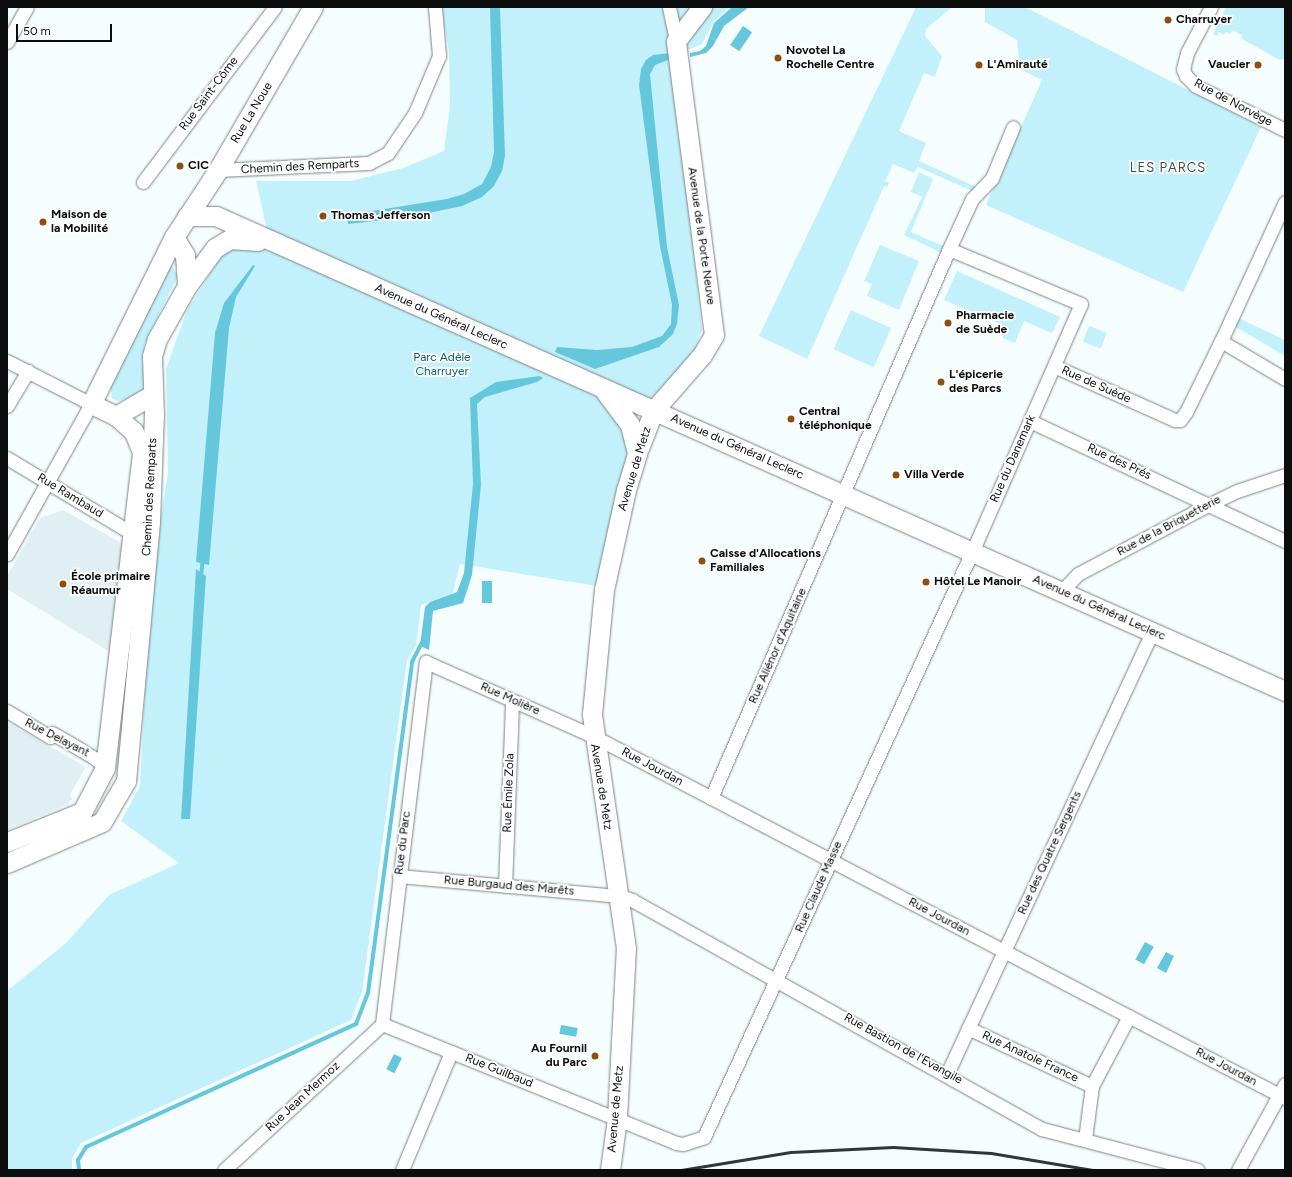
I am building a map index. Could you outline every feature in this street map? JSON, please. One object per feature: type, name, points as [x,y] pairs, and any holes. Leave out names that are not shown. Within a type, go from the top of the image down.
[{"type":"main road","name":"Rue La Noue","points":[[187,216],[218,170],[313,7]]},
{"type":"main road","points":[[676,41],[702,7]]},
{"type":"main road","name":"Avenue de la Porte Neuve","points":[[654,410],[702,355],[714,335],[676,41]]},
{"type":"main road","points":[[91,404],[174,236],[187,216]]},
{"type":"main road","name":"Avenue du Général Leclerc","points":[[187,216],[216,216],[284,248],[845,494],[1285,691]]},
{"type":"main road","points":[[174,236],[185,255],[187,286]]},
{"type":"main road","name":"Chemin des Remparts","points":[[7,863],[102,822],[126,781],[150,522],[154,414],[152,395],[152,356],[157,339],[202,262],[226,240],[241,238],[284,248]]},
{"type":"main road","points":[[603,388],[630,425],[637,453]]},
{"type":"main road","points":[[116,416],[152,395]]},
{"type":"main road","name":"Chemin des Remparts","points":[[7,842],[82,812],[104,768],[142,452],[134,432],[116,416],[91,404]]},
{"type":"main road","name":"Avenue de Metz","points":[[610,1170],[617,1118],[627,969],[620,896],[593,736],[592,714],[604,590],[626,490],[637,453],[654,410]]},
{"type":"street","points":[[7,42],[27,7]]},
{"type":"street","name":"Rue Saint-Côme","points":[[143,182],[275,7]]},
{"type":"street","name":"Chemin des Remparts","points":[[218,170],[369,163],[388,153],[415,113],[439,56],[435,7]]},
{"type":"street","points":[[670,7],[676,41]]},
{"type":"street","name":"Rue de Norvège","points":[[1212,7],[1187,53],[1184,69],[1186,76],[1196,86],[1285,130]]},
{"type":"street","points":[[845,494],[949,249],[972,199],[992,178],[1013,127]]},
{"type":"street","points":[[1285,202],[1221,341],[1285,379]]},
{"type":"street","name":"Rue de Suède","points":[[949,249],[1081,304],[1054,366],[1169,418],[1180,420],[1186,412],[1221,341]]},
{"type":"street","points":[[7,361],[91,404],[7,554]]},
{"type":"street","name":"Rue du Danemark","points":[[972,551],[1054,366]]},
{"type":"street","points":[[7,406],[28,371]]},
{"type":"street","name":"Rue des Prés","points":[[1030,421],[1285,541]]},
{"type":"street","name":"Rue Rambaud","points":[[7,458],[133,534]]},
{"type":"street","name":"Rue de la Briquetterie","points":[[1062,592],[1078,574],[1208,505],[1237,491],[1285,475]]},
{"type":"street","name":"Rue Aliénor d'Aquitaine","points":[[711,798],[845,494]]},
{"type":"street","name":"Rue Claude Masse","points":[[617,1118],[676,1143],[683,1144],[704,1137],[972,551]]},
{"type":"street","name":"Rue des Quatre Sergents","points":[[947,1074],[1152,632]]},
{"type":"street","name":"Rue Molière","points":[[426,662],[593,736]]},
{"type":"street","name":"Rue du Parc","points":[[382,1024],[426,662]]},
{"type":"street","name":"Rue Émile Zola","points":[[505,886],[512,701]]},
{"type":"street","name":"Rue Delayant","points":[[7,712],[50,737],[52,733],[96,759],[104,768]]},
{"type":"street","name":"Rue Jourdan","points":[[593,736],[1128,1016],[1283,1092]]},
{"type":"street","name":"Rue Burgaud des Marêts","points":[[399,876],[620,896]]},
{"type":"street","name":"Rue Bastion de l'Evangile","points":[[620,896],[777,979],[1042,1129],[1085,1139],[1198,1170]]},
{"type":"street","points":[[1085,1139],[1092,1086],[1128,1016]]},
{"type":"street","name":"Rue Guilbaud","points":[[382,1024],[617,1118]]},
{"type":"street","name":"Rue Jean Mermoz","points":[[224,1170],[382,1024]]},
{"type":"street","name":"Rue Anatole France","points":[[968,1028],[1092,1086]]},
{"type":"street","points":[[402,1170],[451,1052]]},
{"type":"street","points":[[1238,1170],[1283,1092]]},
{"type":"shaded area","name":"École primaire Réaumur","points":[[63,510],[123,544],[110,652],[7,589],[7,576],[40,518]]},
{"type":"shaded area","points":[[7,722],[86,767],[70,794],[72,800],[69,801],[69,804],[7,830]]},
{"type":"green space","name":"Parc Adèle Charruyer","points":[[441,7],[729,7],[714,21],[702,44],[690,49],[672,50],[702,330],[695,352],[682,374],[640,407],[619,485],[597,586],[460,564],[453,593],[421,605],[416,646],[407,660],[362,992],[351,1020],[81,1143],[72,1159],[72,1170],[7,1170],[7,991],[66,943],[109,895],[179,863],[121,821],[140,786],[151,575],[168,474],[166,369],[187,310],[222,255],[267,230],[256,181],[351,181],[403,168],[444,151],[450,106],[449,51]]},
{"type":"green space","points":[[916,7],[952,7],[926,29],[925,36],[942,56],[935,77],[924,73],[899,131],[926,143],[919,161],[981,189],[977,193],[918,167],[914,173],[893,164],[885,181],[889,183],[887,187],[884,186],[807,359],[759,336]]},
{"type":"green space","points":[[985,7],[1025,7],[1261,127],[1183,292],[986,205],[1042,80],[1020,69],[1017,40],[985,22]]},
{"type":"green space","points":[[1226,7],[1285,7],[1285,59],[1280,60],[1274,57],[1244,40],[1241,38],[1243,36],[1233,30],[1230,34],[1226,32],[1223,35],[1219,32],[1217,36],[1213,34]]},
{"type":"green space","points":[[919,172],[933,179],[911,232],[945,247],[942,253],[904,235],[922,197],[911,192]]},
{"type":"green space","points":[[880,245],[919,261],[899,310],[867,296],[872,284],[864,281]]},
{"type":"green space","points":[[170,263],[178,276],[144,344],[145,388],[134,396],[119,401],[112,399],[109,377]]},
{"type":"green space","points":[[957,271],[1060,317],[1052,333],[1024,321],[1015,343],[1003,338],[1002,325],[944,300]]},
{"type":"green space","points":[[851,310],[891,328],[874,367],[834,349]]},
{"type":"green space","points":[[1232,315],[1285,340],[1285,356],[1229,323]]},
{"type":"green space","points":[[1089,326],[1107,333],[1101,349],[1083,342]]},
{"type":"water","points":[[490,7],[500,7],[505,156],[502,171],[494,186],[482,197],[462,206],[410,217],[348,224],[347,215],[447,199],[464,194],[482,184],[491,167],[494,152]]},
{"type":"water","points":[[732,7],[749,7],[724,26],[713,46],[706,53],[690,57],[690,53],[700,51],[706,46],[714,23]]},
{"type":"water","points":[[743,26],[752,32],[739,51],[730,45]]},
{"type":"water","points":[[670,53],[671,59],[655,65],[650,74],[667,247],[679,305],[677,324],[673,334],[659,347],[595,369],[555,352],[557,347],[597,350],[632,347],[662,336],[671,324],[672,305],[660,246],[639,85],[641,69],[646,60],[653,55]]},
{"type":"water","points":[[253,265],[255,266],[236,297],[229,328],[209,565],[196,562],[215,333],[224,303]]},
{"type":"water","points":[[540,376],[543,378],[537,382],[485,397],[477,404],[481,485],[472,575],[463,603],[433,611],[429,650],[420,646],[425,607],[430,602],[457,592],[464,573],[473,484],[470,398],[496,382]]},
{"type":"water","points":[[196,569],[206,576],[190,819],[181,819]]},
{"type":"water","points":[[482,581],[492,581],[492,603],[482,603]]},
{"type":"water","points":[[1145,942],[1154,947],[1144,964],[1135,959]]},
{"type":"water","points":[[1166,952],[1174,956],[1166,973],[1157,968]]},
{"type":"water","points":[[561,1025],[578,1028],[576,1037],[559,1034]]},
{"type":"water","points":[[394,1054],[402,1058],[394,1073],[386,1069]]},
{"type":"waterway","points":[[201,577],[203,559]]},
{"type":"waterway","points":[[79,1170],[78,1160],[86,1147],[356,1024],[368,993],[412,662],[422,642]]},
{"type":"railway","points":[[681,1170],[791,1152],[893,1147],[991,1153],[1093,1170]]},
{"type":"place","name":"Charruyer","points":[[1168,20]]},
{"type":"place","name":"Novotel La Rochelle Centre","points":[[778,58]]},
{"type":"place","name":"L'Amirauté","points":[[979,65]]},
{"type":"place","name":"Vaucler","points":[[1258,65]]},
{"type":"place","name":"CIC","points":[[180,166]]},
{"type":"place","name":"Thomas Jefferson","points":[[323,216]]},
{"type":"place","name":"Maison de la Mobilité","points":[[43,222]]},
{"type":"place","name":"Pharmacie de Suède","points":[[948,323]]},
{"type":"place","name":"L'épicerie des Parcs","points":[[941,382]]},
{"type":"place","name":"Central téléphonique","points":[[791,419]]},
{"type":"place","name":"Villa Verde","points":[[896,475]]},
{"type":"place","name":"Caisse d'Allocations Familiales","points":[[702,561]]},
{"type":"place","name":"Hôtel Le Manoir","points":[[926,582]]},
{"type":"place","name":"École primaire Réaumur","points":[[63,584]]},
{"type":"place","name":"Au Fournil du Parc","points":[[595,1056]]},
{"type":"district","name":"LES PARCS","points":[[1168,168]]}]
